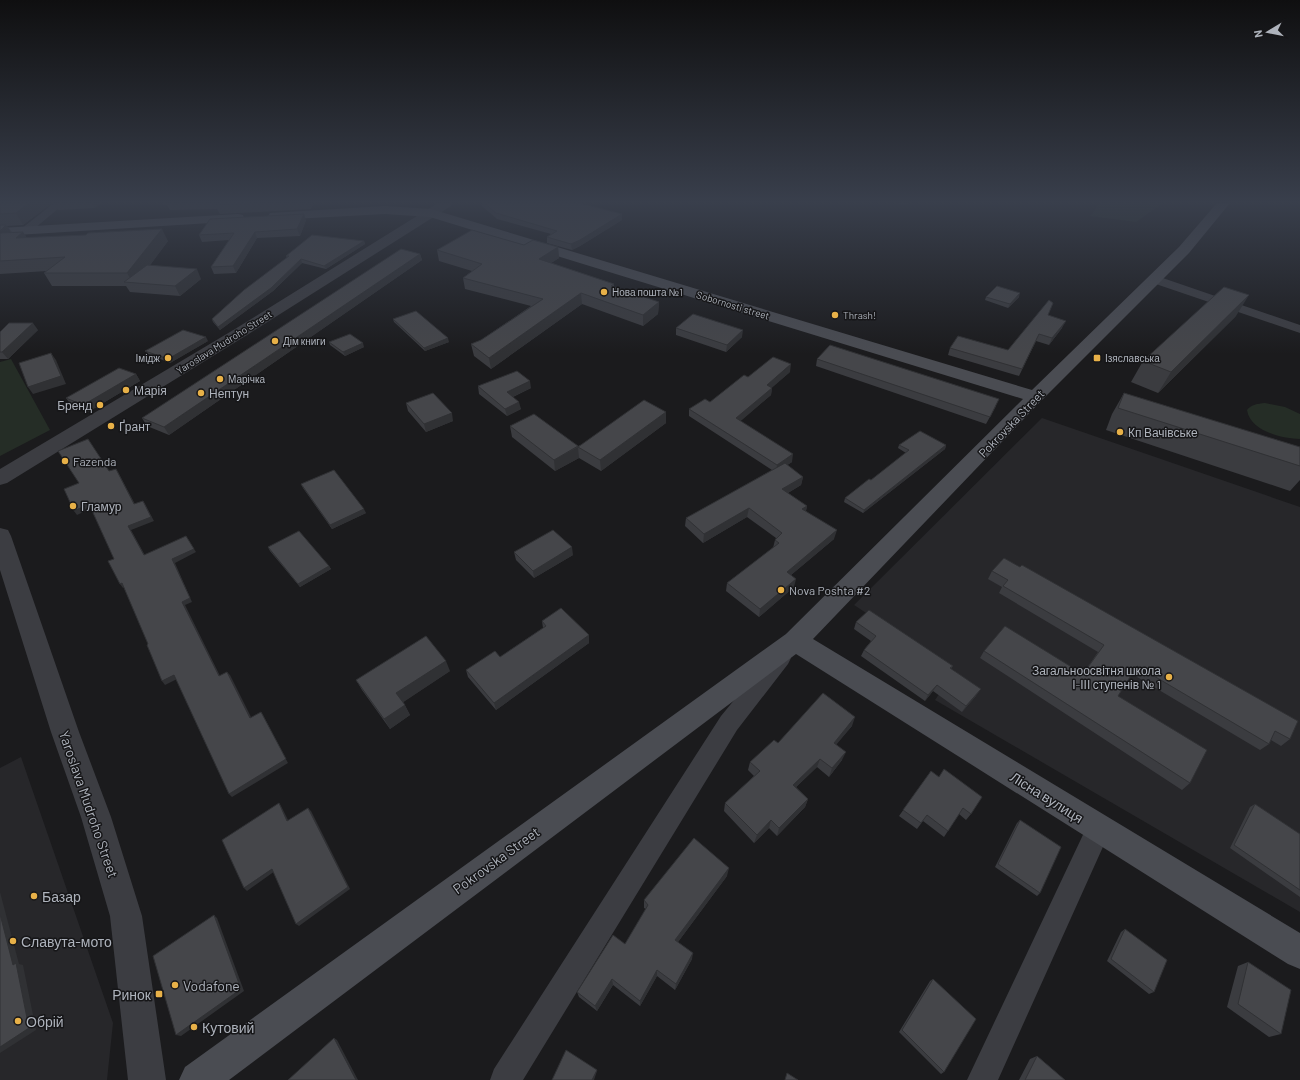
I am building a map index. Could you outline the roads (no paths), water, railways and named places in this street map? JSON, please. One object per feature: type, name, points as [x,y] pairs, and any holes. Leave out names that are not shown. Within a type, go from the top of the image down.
[{"type":"main road","name":"Sobornosti street","points":[[566,253],[1035,397]]},
{"type":"main road","name":"Pokrovska Street","points":[[198,1080],[795,641],[1035,397],[1180,253]]},
{"type":"main road","name":"Лісна вулиця","points":[[795,641],[1300,952]]},
{"type":"street","name":"Yaroslava Mudroho Street","points":[[0,478],[241,332],[365,253]]},
{"type":"street","points":[[1154,279],[1300,329]]},
{"type":"street","name":"Yaroslava Mudroho Street","points":[[0,536],[65,732],[96,817],[126,916],[147,1080]]},
{"type":"street","name":"Pokrovska Street","points":[[504,1080],[729,723],[795,641]]},
{"type":"street","points":[[982,1080],[1099,829]]},
{"type":"place","name":"Нова пошта №1","points":[[604,292]]},
{"type":"place","name":"Thrash!","points":[[835,315]]},
{"type":"place","name":"Дім книги","points":[[275,341]]},
{"type":"place","name":"Імідж","points":[[168,358]]},
{"type":"place","name":"Ізяславська","points":[[1097,358]]},
{"type":"place","name":"Марічка","points":[[220,379]]},
{"type":"place","name":"Марія","points":[[126,390]]},
{"type":"place","name":"Нептун","points":[[201,393]]},
{"type":"place","name":"Бренд","points":[[100,405]]},
{"type":"place","name":"Ґрант","points":[[111,426]]},
{"type":"place","name":"Кп Вачівське","points":[[1120,432]]},
{"type":"place","name":"Fazenda","points":[[65,461]]},
{"type":"place","name":"Гламур","points":[[73,506]]},
{"type":"place","name":"Nova Poshta #2","points":[[781,590]]},
{"type":"place","name":"Загальноосвітня школа І-ІІІ ступенів № 1","points":[[1169,677]]},
{"type":"place","name":"Базар","points":[[34,896]]},
{"type":"place","name":"Славута-мото","points":[[13,941]]},
{"type":"place","name":"Vodafone","points":[[175,985]]},
{"type":"place","name":"Ринок","points":[[159,994]]},
{"type":"place","name":"Обрій","points":[[18,1021]]},
{"type":"place","name":"Кутовий","points":[[194,1027]]}]
